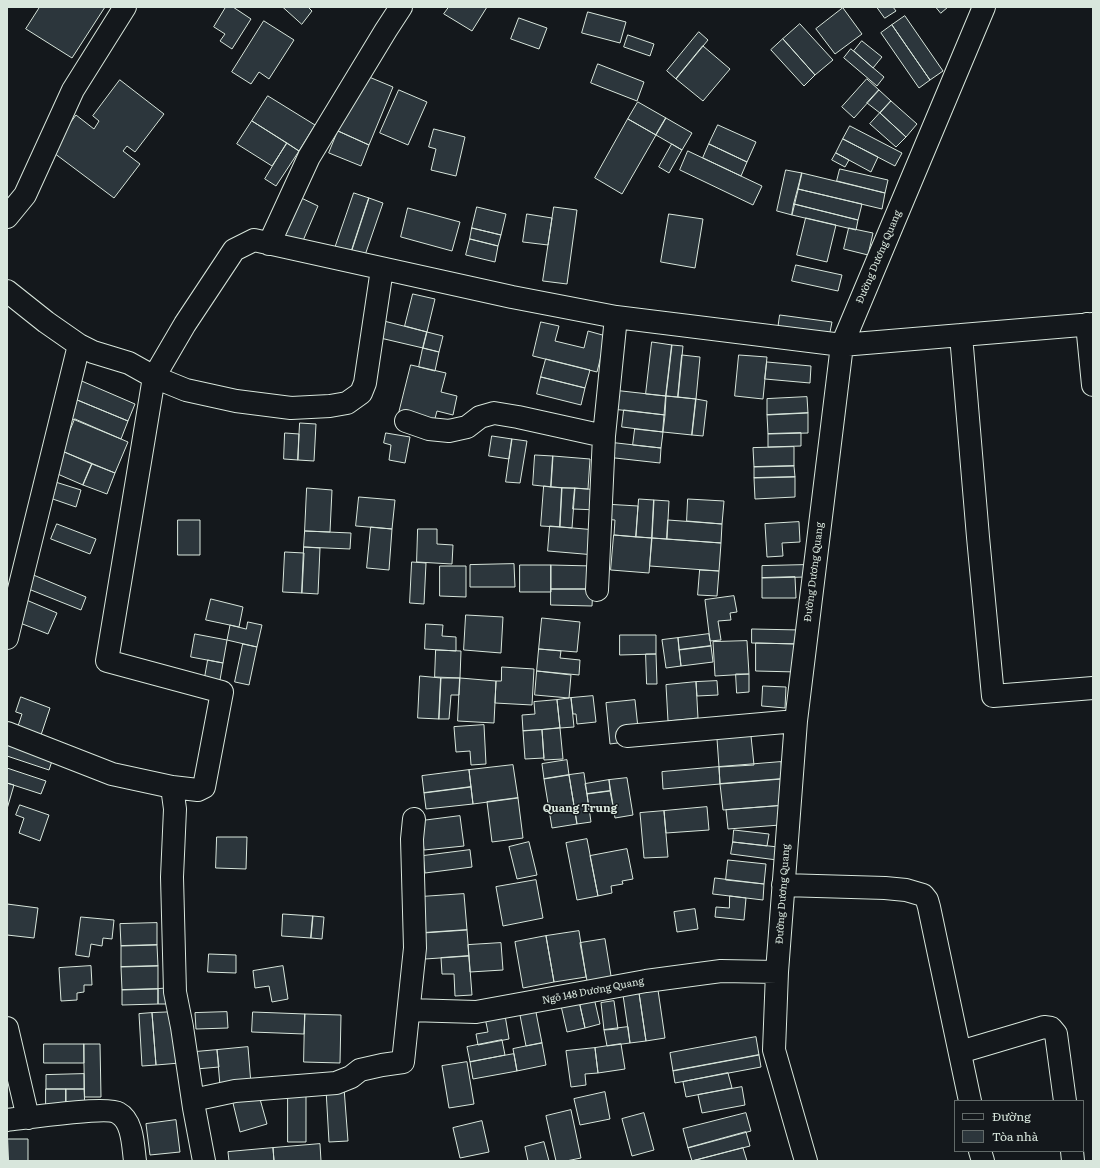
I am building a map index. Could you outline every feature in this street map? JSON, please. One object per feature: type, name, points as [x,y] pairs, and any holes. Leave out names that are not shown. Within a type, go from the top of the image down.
[{"type":"street","points":[[7,217],[25,195],[73,90],[124,7]]},
{"type":"street","points":[[269,244],[309,157],[401,7]]},
{"type":"street","name":"Đường Dương Quang","points":[[806,1161],[774,1050],[777,972],[796,721],[842,345],[984,7]]},
{"type":"street","points":[[7,733],[112,774],[172,787],[198,790],[204,787],[222,692],[107,661],[154,377],[185,324],[234,250],[254,240],[512,297],[616,317],[842,345],[1090,324],[1093,385]]},
{"type":"street","points":[[7,291],[46,322],[79,345],[93,352],[129,363],[154,377],[186,390],[236,402],[291,408],[330,406],[347,403],[361,393],[365,383],[382,268]]},
{"type":"street","points":[[597,590],[604,436],[616,317]]},
{"type":"street","points":[[961,335],[993,696],[1093,688]]},
{"type":"street","points":[[7,638],[79,345]]},
{"type":"street","points":[[406,421],[429,429],[448,431],[467,427],[480,417],[494,412],[604,436]]},
{"type":"street","points":[[626,736],[796,721]]},
{"type":"street","points":[[172,787],[175,809],[172,877],[175,992],[204,1161]]},
{"type":"street","points":[[193,1100],[235,1091],[336,1084],[351,1077],[360,1070],[403,1062],[414,948],[412,846],[414,819]]},
{"type":"street","points":[[783,885],[885,888],[916,892],[923,895],[927,900],[929,907],[970,1100]]},
{"type":"street","name":"Ngõ 148 Dương Quang","points":[[409,1010],[476,1012],[646,981],[713,972],[777,972]]},
{"type":"street","points":[[7,1028],[17,1119],[111,1110],[118,1113],[125,1120],[130,1130],[135,1161]]},
{"type":"street","points":[[960,1052],[1044,1028],[1051,1028],[1056,1034],[1065,1100]]},
{"type":"building","points":[[40,7],[105,7],[72,58],[26,29]]},
{"type":"building","points":[[226,7],[233,7],[251,19],[232,49],[220,41],[225,34],[214,27]]},
{"type":"building","points":[[283,7],[308,7],[312,11],[302,24]]},
{"type":"building","points":[[449,7],[487,7],[472,31],[444,14]]},
{"type":"building","points":[[877,7],[893,7],[896,11],[885,18]]},
{"type":"building","points":[[936,7],[948,7],[941,13]]},
{"type":"building","points":[[843,8],[862,34],[835,54],[816,29]]},
{"type":"building","points":[[588,12],[626,22],[620,43],[582,33]]},
{"type":"building","points":[[905,16],[943,71],[930,80],[892,25]]},
{"type":"building","points":[[519,18],[547,28],[539,49],[511,39]]},
{"type":"building","points":[[264,21],[294,40],[269,79],[259,72],[251,84],[232,72]]},
{"type":"building","points":[[800,24],[833,60],[815,75],[783,39]]},
{"type":"building","points":[[892,25],[930,80],[919,88],[881,33]]},
{"type":"building","points":[[699,32],[708,40],[676,79],[667,71]]},
{"type":"building","points":[[628,35],[654,44],[650,56],[624,47]]},
{"type":"building","points":[[783,39],[815,75],[804,86],[771,50]]},
{"type":"building","points":[[862,41],[882,57],[873,68],[854,51]]},
{"type":"building","points":[[703,46],[730,69],[703,101],[676,79]]},
{"type":"building","points":[[851,49],[884,77],[877,86],[844,58]]},
{"type":"building","points":[[598,64],[644,82],[637,101],[591,83]]},
{"type":"building","points":[[362,74],[393,87],[369,145],[338,131]]},
{"type":"building","points":[[867,79],[879,90],[854,118],[842,107]]},
{"type":"building","points":[[120,80],[164,114],[135,152],[127,146],[123,151],[140,164],[114,198],[50,150],[76,115],[94,129],[99,121],[93,116]]},
{"type":"building","points":[[399,90],[427,102],[408,145],[380,133]]},
{"type":"building","points":[[879,90],[891,101],[880,113],[867,103]]},
{"type":"building","points":[[268,96],[315,125],[299,151],[252,121]]},
{"type":"building","points":[[891,101],[917,124],[906,137],[880,113]]},
{"type":"building","points":[[638,102],[666,118],[656,135],[628,119]]},
{"type":"building","points":[[880,113],[906,137],[896,147],[870,124]]},
{"type":"building","points":[[666,118],[692,133],[682,150],[656,135]]},
{"type":"building","points":[[628,119],[656,135],[622,194],[595,178]]},
{"type":"building","points":[[252,121],[287,143],[272,166],[237,144]]},
{"type":"building","points":[[718,125],[756,142],[747,162],[709,144]]},
{"type":"building","points":[[850,126],[902,153],[895,166],[843,139]]},
{"type":"building","points":[[434,129],[465,137],[456,176],[431,170],[436,149],[429,147]]},
{"type":"building","points":[[338,131],[369,145],[361,166],[329,153]]},
{"type":"building","points":[[843,139],[878,157],[871,172],[836,153]]},
{"type":"building","points":[[287,143],[299,151],[276,186],[265,179]]},
{"type":"building","points":[[672,144],[682,150],[669,173],[659,167]]},
{"type":"building","points":[[709,144],[747,162],[741,176],[703,158]]},
{"type":"building","points":[[688,151],[762,186],[753,205],[680,170]]},
{"type":"building","points":[[836,153],[849,160],[845,167],[832,160]]},
{"type":"building","points":[[840,169],[888,180],[885,193],[837,181]]},
{"type":"building","points":[[786,170],[802,173],[792,215],[777,211]]},
{"type":"building","points":[[802,173],[885,193],[882,209],[798,189]]},
{"type":"building","points":[[798,189],[862,204],[858,220],[794,204]]},
{"type":"building","points":[[354,193],[369,198],[350,256],[334,251]]},
{"type":"building","points":[[295,195],[318,206],[302,243],[278,233]]},
{"type":"building","points":[[369,198],[383,203],[363,261],[350,256]]},
{"type":"building","points":[[794,204],[858,220],[856,230],[792,215]]},
{"type":"building","points":[[477,207],[506,214],[501,235],[472,228]]},
{"type":"building","points":[[554,207],[577,210],[567,284],[543,281]]},
{"type":"building","points":[[408,208],[460,222],[452,251],[401,237]]},
{"type":"building","points":[[527,214],[552,218],[548,245],[523,242]]},
{"type":"building","points":[[669,214],[703,219],[695,268],[661,262]]},
{"type":"building","points":[[806,218],[836,225],[827,262],[797,255]]},
{"type":"building","points":[[472,228],[501,235],[498,246],[470,239]]},
{"type":"building","points":[[849,228],[873,233],[868,255],[844,249]]},
{"type":"building","points":[[470,239],[498,246],[495,262],[466,255]]},
{"type":"building","points":[[796,265],[842,275],[838,291],[792,281]]},
{"type":"building","points":[[413,294],[435,299],[427,332],[405,326]]},
{"type":"building","points":[[780,315],[832,322],[829,337],[778,329]]},
{"type":"building","points":[[380,320],[427,332],[423,348],[376,337]]},
{"type":"building","points":[[541,322],[559,326],[555,341],[584,348],[588,331],[606,336],[597,372],[533,356]]},
{"type":"building","points":[[427,332],[443,336],[439,352],[423,348]]},
{"type":"building","points":[[652,342],[672,345],[666,396],[646,394]]},
{"type":"building","points":[[672,345],[683,346],[678,397],[666,396]]},
{"type":"building","points":[[423,348],[439,352],[435,371],[419,367]]},
{"type":"building","points":[[682,355],[700,357],[696,399],[678,397]]},
{"type":"building","points":[[739,355],[767,357],[763,399],[735,396]]},
{"type":"building","points":[[546,359],[590,370],[585,388],[541,377]]},
{"type":"building","points":[[767,362],[811,366],[810,383],[765,379]]},
{"type":"building","points":[[411,365],[446,373],[441,392],[457,396],[453,415],[437,411],[433,426],[398,417]]},
{"type":"building","points":[[541,377],[585,388],[581,405],[537,394]]},
{"type":"building","points":[[77,379],[135,404],[128,421],[70,397]]},
{"type":"building","points":[[613,390],[666,396],[665,415],[612,409]]},
{"type":"building","points":[[666,396],[696,399],[692,435],[663,432]]},
{"type":"building","points":[[70,397],[128,421],[121,439],[63,415]]},
{"type":"building","points":[[807,397],[808,413],[767,415],[767,399]]},
{"type":"building","points":[[696,399],[707,401],[703,436],[692,435]]},
{"type":"building","points":[[624,410],[665,415],[663,432],[622,427]]},
{"type":"building","points":[[808,413],[808,433],[768,434],[767,415]]},
{"type":"building","points":[[75,419],[128,442],[115,473],[62,451]]},
{"type":"building","points":[[300,423],[316,424],[314,461],[298,460]]},
{"type":"building","points":[[635,429],[663,432],[661,448],[633,445]]},
{"type":"building","points":[[285,433],[299,434],[298,460],[284,459]]},
{"type":"building","points":[[386,433],[410,437],[405,463],[389,460],[391,445],[384,443]]},
{"type":"building","points":[[801,433],[801,446],[768,447],[768,434]]},
{"type":"building","points":[[492,436],[512,439],[509,459],[489,456]]},
{"type":"building","points":[[512,439],[527,441],[520,483],[506,482]]},
{"type":"building","points":[[608,442],[661,448],[660,463],[606,457]]},
{"type":"building","points":[[794,447],[794,466],[754,467],[753,448]]},
{"type":"building","points":[[62,451],[92,464],[83,485],[53,472]]},
{"type":"building","points":[[535,455],[553,456],[551,487],[533,485]]},
{"type":"building","points":[[553,456],[590,459],[588,489],[551,487]]},
{"type":"building","points":[[92,464],[115,473],[107,494],[83,485]]},
{"type":"building","points":[[794,466],[795,477],[754,478],[754,467]]},
{"type":"building","points":[[795,477],[795,497],[755,499],[754,478]]},
{"type":"building","points":[[49,480],[81,490],[76,507],[44,496]]},
{"type":"building","points":[[544,486],[562,488],[560,527],[541,526]]},
{"type":"building","points":[[307,488],[332,490],[330,532],[305,531]]},
{"type":"building","points":[[562,488],[575,488],[572,528],[560,527]]},
{"type":"building","points":[[575,488],[599,490],[598,510],[573,509]]},
{"type":"building","points":[[359,497],[395,500],[392,529],[356,526]]},
{"type":"building","points":[[639,499],[654,500],[652,538],[636,537]]},
{"type":"building","points":[[688,499],[724,501],[722,524],[687,521]]},
{"type":"building","points":[[654,500],[669,501],[667,539],[652,538]]},
{"type":"building","points":[[604,504],[638,506],[636,537],[614,535],[615,520],[603,519]]},
{"type":"building","points":[[178,520],[200,520],[200,555],[178,555]]},
{"type":"building","points":[[668,520],[722,524],[721,543],[667,539]]},
{"type":"building","points":[[799,522],[800,542],[782,543],[783,556],[767,557],[765,524]]},
{"type":"building","points":[[57,524],[96,539],[90,554],[51,539]]},
{"type":"building","points":[[550,526],[596,530],[595,555],[548,551]]},
{"type":"building","points":[[371,527],[392,529],[389,570],[367,568]]},
{"type":"building","points":[[418,529],[437,529],[437,544],[453,545],[452,564],[417,562]]},
{"type":"building","points":[[305,531],[351,533],[350,549],[304,547]]},
{"type":"building","points":[[614,535],[652,538],[649,573],[611,570]]},
{"type":"building","points":[[652,538],[721,543],[719,571],[650,566]]},
{"type":"building","points":[[304,547],[320,548],[318,594],[302,593]]},
{"type":"building","points":[[285,552],[304,553],[302,593],[283,592]]},
{"type":"building","points":[[412,562],[426,563],[424,604],[410,603]]},
{"type":"building","points":[[514,564],[515,587],[470,587],[470,565]]},
{"type":"building","points":[[520,565],[551,565],[551,592],[520,592]]},
{"type":"building","points":[[551,565],[593,566],[593,589],[551,589]]},
{"type":"building","points":[[805,565],[806,577],[762,578],[762,566]]},
{"type":"building","points":[[440,566],[466,566],[466,597],[440,596]]},
{"type":"building","points":[[700,570],[719,571],[717,596],[698,595]]},
{"type":"building","points":[[31,574],[86,597],[81,610],[26,588]]},
{"type":"building","points":[[795,577],[796,598],[762,598],[762,578]]},
{"type":"building","points":[[551,589],[593,589],[592,606],[551,605]]},
{"type":"building","points":[[734,596],[737,612],[730,613],[731,620],[718,621],[721,640],[710,641],[705,600]]},
{"type":"building","points":[[24,599],[57,613],[48,634],[15,621]]},
{"type":"building","points":[[211,599],[243,607],[239,627],[206,620]]},
{"type":"building","points":[[466,615],[503,617],[501,653],[464,650]]},
{"type":"building","points":[[542,618],[580,622],[577,652],[539,649]]},
{"type":"building","points":[[248,622],[262,625],[257,647],[227,640],[230,625],[246,629]]},
{"type":"building","points":[[426,624],[443,625],[442,636],[456,637],[456,651],[425,649]]},
{"type":"building","points":[[752,629],[801,630],[800,644],[752,643]]},
{"type":"building","points":[[195,634],[227,640],[223,663],[191,657]]},
{"type":"building","points":[[709,634],[711,646],[679,650],[678,638]]},
{"type":"building","points":[[620,635],[656,635],[656,654],[620,655]]},
{"type":"building","points":[[678,638],[681,666],[666,668],[662,640]]},
{"type":"building","points":[[747,641],[749,674],[715,676],[713,642]]},
{"type":"building","points":[[756,643],[797,644],[797,672],[756,671]]},
{"type":"building","points":[[243,644],[257,647],[249,685],[235,682]]},
{"type":"building","points":[[711,646],[713,662],[681,666],[679,650]]},
{"type":"building","points":[[539,649],[561,651],[560,658],[580,660],[579,675],[537,671]]},
{"type":"building","points":[[436,650],[461,651],[460,678],[435,677]]},
{"type":"building","points":[[646,654],[656,654],[657,684],[647,684]]},
{"type":"building","points":[[208,660],[223,663],[220,680],[205,677]]},
{"type":"building","points":[[502,667],[534,669],[532,705],[495,703],[496,681],[501,681]]},
{"type":"building","points":[[537,671],[571,675],[569,698],[535,695]]},
{"type":"building","points":[[736,674],[749,674],[749,692],[737,693]]},
{"type":"building","points":[[420,676],[441,678],[439,719],[418,718]]},
{"type":"building","points":[[441,678],[460,678],[459,695],[451,695],[449,719],[439,719]]},
{"type":"building","points":[[460,678],[496,681],[494,723],[458,721]]},
{"type":"building","points":[[717,681],[718,695],[697,696],[696,682]]},
{"type":"building","points":[[696,682],[698,718],[668,721],[666,685]]},
{"type":"building","points":[[763,686],[786,687],[785,708],[762,706]]},
{"type":"building","points":[[593,696],[596,722],[577,724],[576,714],[573,714],[571,698]]},
{"type":"building","points":[[21,697],[50,708],[40,738],[17,729],[22,714],[16,712]]},
{"type":"building","points":[[571,698],[574,727],[560,728],[557,700]]},
{"type":"building","points":[[557,700],[560,728],[523,731],[522,715],[535,714],[534,702]]},
{"type":"building","points":[[635,700],[638,728],[625,742],[610,744],[606,703]]},
{"type":"building","points":[[484,725],[486,764],[471,765],[470,751],[456,752],[454,727]]},
{"type":"building","points":[[560,728],[563,759],[544,760],[542,730]]},
{"type":"building","points":[[542,730],[544,758],[525,759],[523,731]]},
{"type":"building","points":[[751,736],[754,765],[719,767],[717,739]]},
{"type":"building","points":[[7,740],[54,755],[49,770],[7,756]]},
{"type":"building","points":[[567,760],[569,775],[544,779],[542,764]]},
{"type":"building","points":[[781,762],[782,779],[720,784],[719,767]]},
{"type":"building","points":[[513,765],[518,798],[473,804],[469,770]]},
{"type":"building","points":[[719,767],[720,784],[663,789],[662,772]]},
{"type":"building","points":[[7,768],[46,781],[41,794],[7,783]]},
{"type":"building","points":[[469,770],[471,787],[424,793],[422,776]]},
{"type":"building","points":[[584,773],[591,822],[577,824],[569,775]]},
{"type":"building","points":[[569,775],[577,824],[552,828],[544,779]]},
{"type":"building","points":[[627,778],[633,815],[615,818],[609,780]]},
{"type":"building","points":[[782,779],[785,805],[723,810],[720,784]]},
{"type":"building","points":[[609,780],[610,791],[587,794],[585,784]]},
{"type":"building","points":[[7,783],[14,785],[7,809]]},
{"type":"building","points":[[471,787],[473,804],[426,809],[424,793]]},
{"type":"building","points":[[610,791],[613,806],[589,810],[587,794]]},
{"type":"building","points":[[518,798],[523,838],[492,842],[487,802]]},
{"type":"building","points":[[20,805],[49,815],[40,841],[19,833],[24,818],[16,815]]},
{"type":"building","points":[[779,806],[780,825],[728,829],[726,810]]},
{"type":"building","points":[[707,807],[709,830],[666,833],[664,811]]},
{"type":"building","points":[[664,811],[668,857],[644,858],[640,813]]},
{"type":"building","points":[[460,816],[464,846],[424,850],[421,821]]},
{"type":"building","points":[[734,830],[769,834],[767,846],[733,842]]},
{"type":"building","points":[[217,837],[247,837],[246,869],[216,868]]},
{"type":"building","points":[[587,839],[598,896],[577,900],[566,843]]},
{"type":"building","points":[[529,842],[537,875],[517,879],[509,847]]},
{"type":"building","points":[[733,842],[778,847],[777,860],[731,854]]},
{"type":"building","points":[[627,849],[633,879],[622,881],[623,884],[611,886],[612,893],[598,896],[590,856]]},
{"type":"building","points":[[470,850],[472,867],[425,873],[423,856]]},
{"type":"building","points":[[728,860],[766,864],[764,884],[726,880]]},
{"type":"building","points":[[715,878],[764,884],[763,900],[713,894]]},
{"type":"building","points":[[536,880],[543,918],[503,926],[496,887]]},
{"type":"building","points":[[464,894],[467,930],[423,933],[420,897]]},
{"type":"building","points":[[730,896],[746,898],[744,920],[715,917],[716,907],[729,908]]},
{"type":"building","points":[[7,904],[38,908],[34,938],[7,935]]},
{"type":"building","points":[[695,909],[698,929],[677,932],[674,912]]},
{"type":"building","points":[[283,914],[313,916],[311,938],[282,936]]},
{"type":"building","points":[[313,916],[324,917],[322,939],[311,938]]},
{"type":"building","points":[[81,917],[114,920],[112,939],[103,938],[102,946],[91,944],[89,957],[76,955]]},
{"type":"building","points":[[157,923],[157,945],[121,946],[120,924]]},
{"type":"building","points":[[467,930],[469,956],[425,959],[423,933]]},
{"type":"building","points":[[579,931],[586,977],[554,982],[546,936]]},
{"type":"building","points":[[546,936],[554,982],[523,988],[515,942]]},
{"type":"building","points":[[605,939],[612,982],[588,986],[580,943]]},
{"type":"building","points":[[501,943],[503,970],[470,972],[468,945]]},
{"type":"building","points":[[157,945],[158,966],[121,967],[121,946]]},
{"type":"building","points":[[209,954],[236,955],[236,973],[208,972]]},
{"type":"building","points":[[469,956],[472,995],[455,996],[454,974],[442,974],[441,958]]},
{"type":"building","points":[[91,966],[92,985],[84,985],[84,992],[77,993],[77,1000],[61,1001],[59,968]]},
{"type":"building","points":[[158,966],[158,989],[122,990],[121,967]]},
{"type":"building","points":[[283,966],[288,999],[272,1002],[269,986],[255,988],[253,971]]},
{"type":"building","points":[[172,988],[172,1004],[158,1004],[158,989]]},
{"type":"building","points":[[158,989],[158,1004],[122,1005],[122,990]]},
{"type":"building","points":[[592,989],[600,1024],[585,1028],[577,992]]},
{"type":"building","points":[[658,990],[665,1038],[646,1041],[639,993]]},
{"type":"building","points":[[577,992],[585,1028],[567,1032],[559,997]]},
{"type":"building","points":[[639,993],[646,1041],[630,1043],[623,995]]},
{"type":"building","points":[[614,1001],[618,1029],[604,1030],[601,1003]]},
{"type":"building","points":[[534,1002],[542,1043],[526,1046],[518,1005]]},
{"type":"building","points":[[504,1009],[509,1039],[478,1045],[476,1034],[488,1032],[484,1013]]},
{"type":"building","points":[[176,1012],[180,1063],[156,1065],[152,1013]]},
{"type":"building","points":[[227,1012],[228,1028],[196,1029],[195,1013]]},
{"type":"building","points":[[253,1012],[305,1014],[304,1034],[252,1032]]},
{"type":"building","points":[[152,1013],[156,1065],[142,1066],[139,1014]]},
{"type":"building","points":[[305,1014],[341,1015],[340,1063],[304,1062]]},
{"type":"building","points":[[628,1027],[630,1043],[607,1046],[604,1030]]},
{"type":"building","points":[[756,1037],[759,1055],[673,1071],[670,1053]]},
{"type":"building","points":[[502,1040],[505,1055],[470,1062],[467,1047]]},
{"type":"building","points":[[542,1043],[546,1065],[517,1071],[513,1049]]},
{"type":"building","points":[[44,1044],[84,1044],[84,1063],[44,1063]]},
{"type":"building","points":[[84,1044],[100,1044],[101,1097],[85,1097]]},
{"type":"building","points":[[621,1044],[625,1069],[598,1073],[595,1048]]},
{"type":"building","points":[[248,1047],[251,1084],[220,1086],[217,1050]]},
{"type":"building","points":[[595,1048],[598,1073],[585,1074],[586,1085],[571,1087],[566,1051]]},
{"type":"building","points":[[217,1050],[219,1067],[196,1069],[195,1052]]},
{"type":"building","points":[[514,1054],[517,1071],[473,1079],[470,1062]]},
{"type":"building","points":[[759,1055],[761,1067],[675,1083],[673,1071]]},
{"type":"building","points":[[467,1062],[474,1104],[449,1108],[442,1066]]},
{"type":"building","points":[[728,1073],[732,1088],[686,1097],[683,1082]]},
{"type":"building","points":[[84,1074],[84,1089],[46,1089],[46,1075]]},
{"type":"building","points":[[742,1087],[745,1105],[702,1113],[698,1095]]},
{"type":"building","points":[[344,1088],[348,1141],[329,1142],[326,1089]]},
{"type":"building","points":[[46,1089],[66,1089],[66,1108],[46,1108]]},
{"type":"building","points":[[66,1089],[84,1089],[85,1108],[66,1108]]},
{"type":"building","points":[[288,1090],[306,1090],[306,1142],[288,1142]]},
{"type":"building","points":[[258,1092],[267,1124],[240,1132],[232,1099]]},
{"type":"building","points":[[605,1092],[610,1119],[580,1125],[574,1099]]},
{"type":"building","points":[[571,1110],[581,1158],[556,1161],[546,1116]]},
{"type":"building","points":[[644,1113],[654,1150],[632,1156],[622,1119]]},
{"type":"building","points":[[746,1113],[751,1131],[688,1148],[683,1129]]},
{"type":"building","points":[[176,1120],[180,1152],[150,1155],[146,1124]]},
{"type":"building","points":[[482,1121],[489,1152],[460,1158],[453,1128]]},
{"type":"building","points":[[746,1132],[750,1146],[692,1161],[688,1148]]},
{"type":"building","points":[[8,1139],[28,1139],[28,1161],[9,1161]]},
{"type":"building","points":[[544,1142],[549,1161],[528,1161],[525,1147]]},
{"type":"building","points":[[320,1144],[321,1161],[274,1161],[273,1148]]},
{"type":"building","points":[[273,1148],[274,1161],[229,1161],[228,1152]]},
{"type":"building","points":[[743,1148],[747,1161],[692,1161]]},
{"type":"district","name":"Quang Trung","points":[[580,809]]}]
